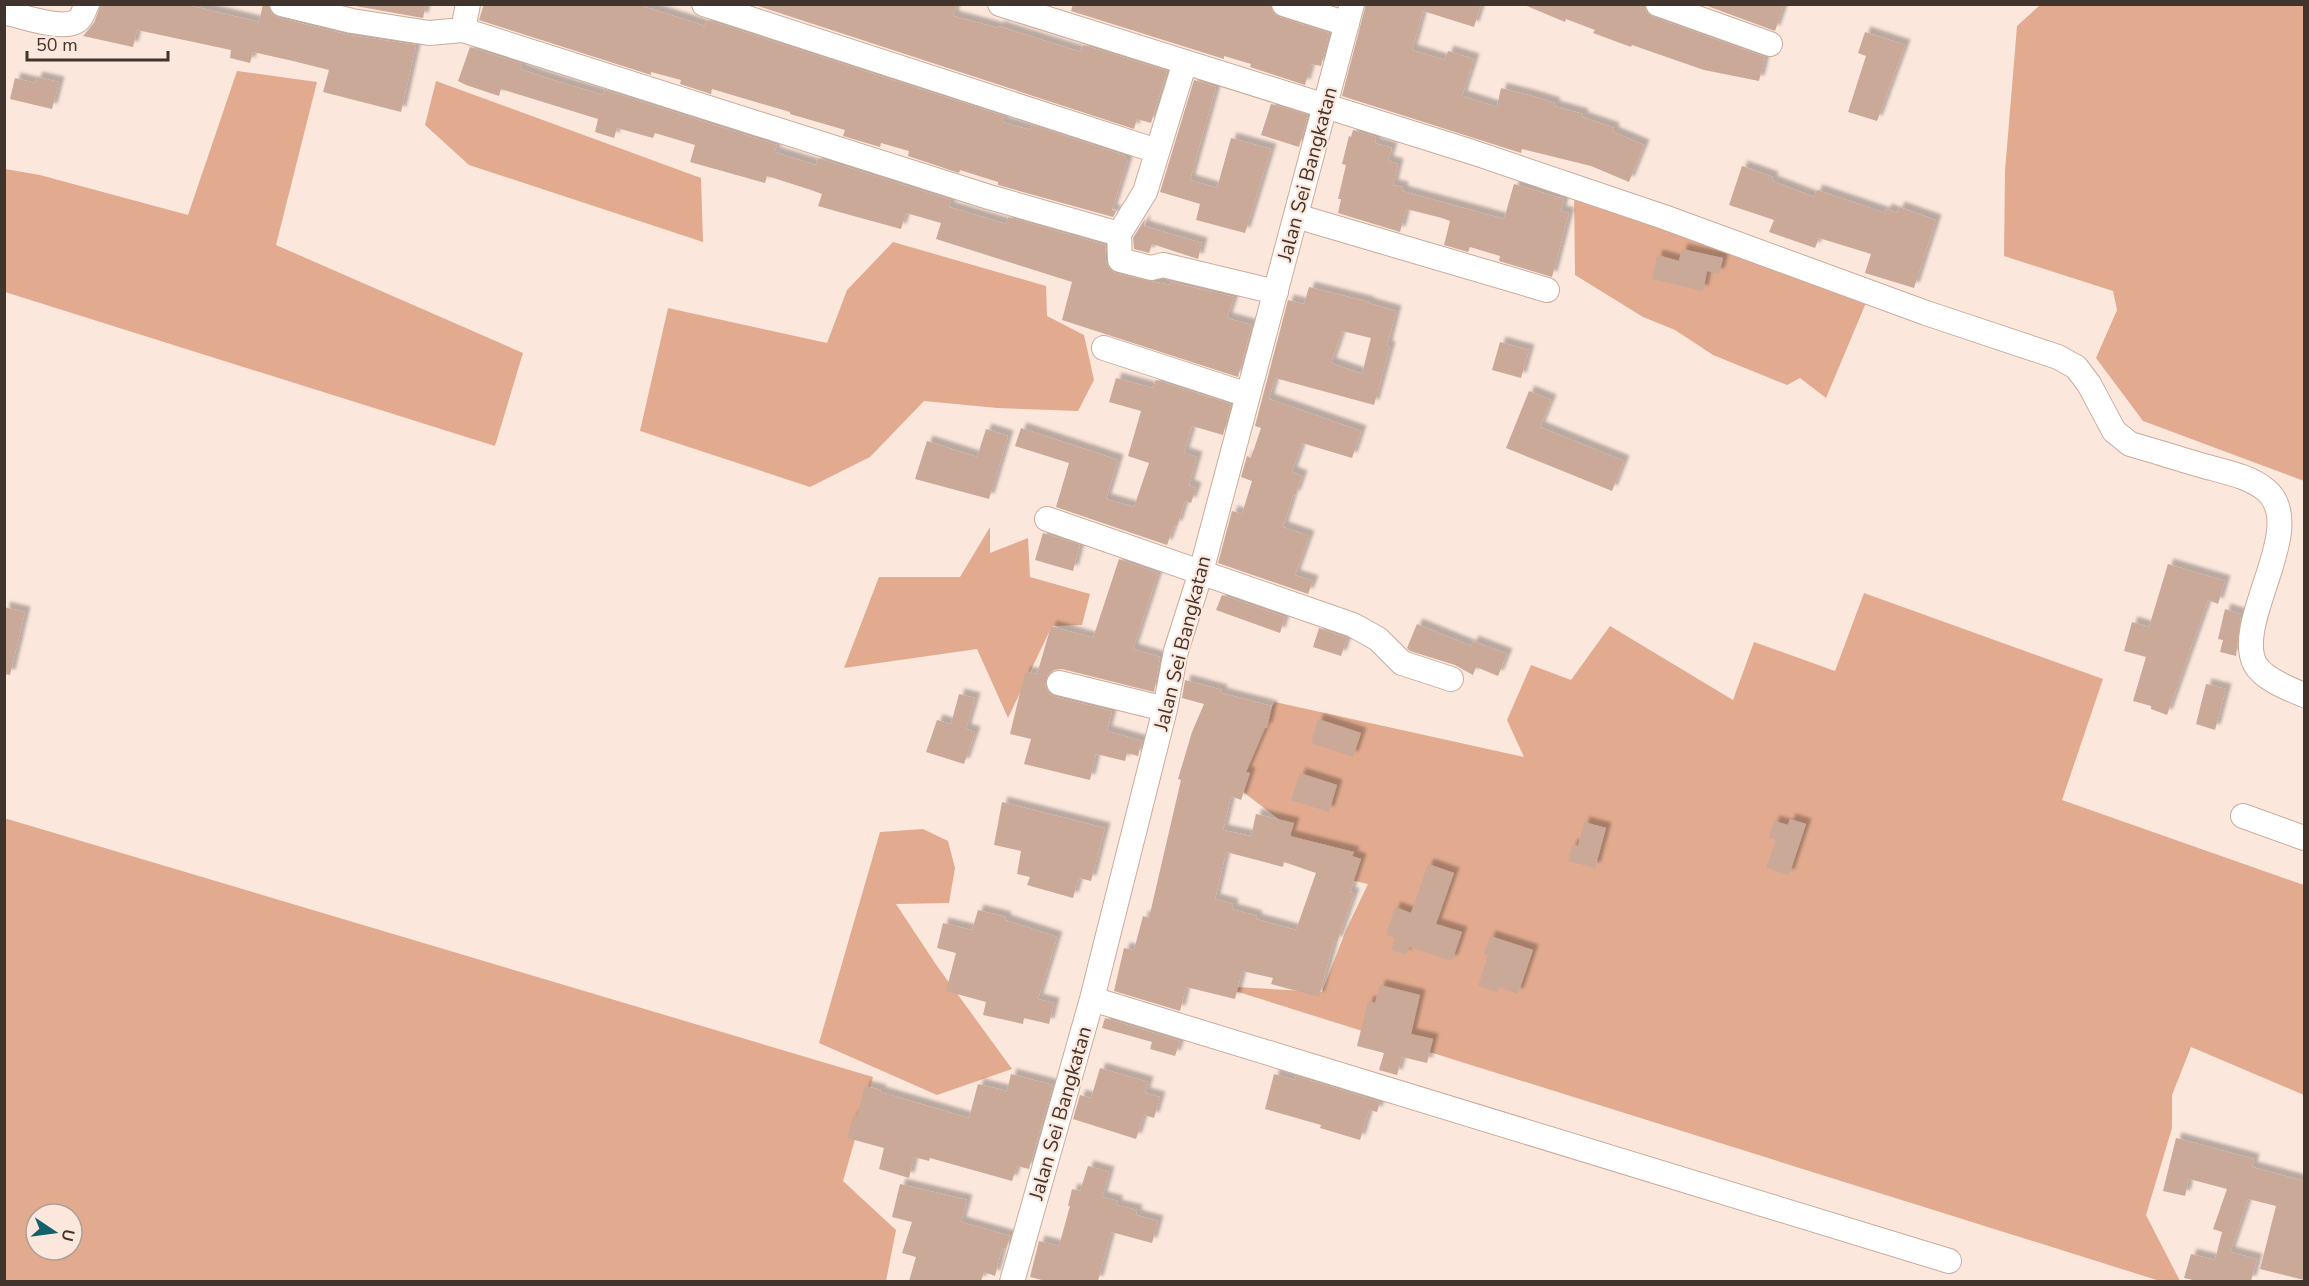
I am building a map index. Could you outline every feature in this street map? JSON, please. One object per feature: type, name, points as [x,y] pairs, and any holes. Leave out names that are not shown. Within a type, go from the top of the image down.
[{"type":"street","points":[[4,12],[42,22],[70,24],[78,21],[87,4]]},
{"type":"street","points":[[282,4],[352,21],[429,33],[463,30],[978,193],[1119,234]]},
{"type":"street","points":[[463,30],[468,4]]},
{"type":"street","points":[[704,4],[1157,151]]},
{"type":"street","points":[[1000,4],[1325,105],[1664,216],[1926,313],[2058,357],[2076,368],[2089,384],[2114,431],[2130,444],[2249,479],[2268,491],[2279,506],[2281,528],[2253,630],[2250,650],[2256,666],[2269,678],[2304,695]]},
{"type":"street","points":[[1284,4],[1350,14]]},
{"type":"street","points":[[1658,4],[1770,44]]},
{"type":"street","name":"Jalan Sei Bangkatan","points":[[1012,1281],[1092,999],[1165,709],[1176,651],[1200,572],[1350,14]]},
{"type":"street","points":[[1185,62],[1145,192],[1119,234],[1120,260],[1150,268],[1163,265],[1276,292]]},
{"type":"street","points":[[1296,216],[1546,290]]},
{"type":"street","points":[[1104,348],[1248,395]]},
{"type":"street","points":[[1047,519],[1353,625],[1378,639],[1402,663],[1451,679]]},
{"type":"street","points":[[1059,683],[1165,709]]},
{"type":"street","points":[[2243,816],[2304,838]]},
{"type":"street","points":[[1092,999],[1949,1261]]},
{"type":"shaded area","points":[[2040,5],[2304,5],[2304,481],[2143,421],[2096,358],[2117,310],[2113,291],[2004,256],[2005,171],[2017,26]]},
{"type":"shaded area","points":[[237,71],[317,82],[276,245],[523,353],[495,446],[5,292],[5,169],[40,175],[188,215]]},
{"type":"shaded area","points":[[436,81],[701,178],[703,242],[469,165],[425,125]]},
{"type":"shaded area","points":[[1574,186],[1871,291],[1826,398],[1800,378],[1787,385],[1713,355],[1675,330],[1643,317],[1575,275]]},
{"type":"shaded area","points":[[893,242],[1046,286],[1047,316],[1084,335],[1094,380],[1078,411],[997,408],[924,401],[870,457],[810,487],[640,431],[668,308],[827,343],[847,290]]},
{"type":"shaded area","points":[[990,527],[990,553],[1028,538],[1030,577],[1090,594],[1082,625],[1052,626],[1008,718],[977,649],[844,668],[879,577],[960,577]]},
{"type":"shaded area","points":[[1864,593],[2103,679],[2062,800],[2304,885],[2304,1095],[2191,1047],[2172,1095],[2172,1128],[2146,1215],[2180,1281],[2160,1281],[1219,986],[1322,992],[1346,930],[1368,884],[1308,870],[1285,824],[1238,788],[1248,745],[1275,702],[1524,757],[1507,720],[1531,665],[1571,680],[1610,626],[1733,700],[1754,642],[1835,671]]},
{"type":"shaded area","points":[[4,818],[873,1077],[843,1181],[896,1230],[886,1281],[5,1281]]},
{"type":"shaded area","points":[[923,829],[948,841],[955,868],[949,903],[896,904],[937,966],[1012,1069],[937,1095],[819,1043],[880,832]]},
{"type":"building","points":[[101,4],[184,4],[259,22],[263,4],[268,4],[272,14],[279,18],[349,35],[416,45],[401,112],[323,92],[329,70],[293,61],[253,52],[250,63],[230,58],[231,50],[137,30],[133,47],[83,36],[94,23]]},
{"type":"building","points":[[344,4],[426,4],[423,18]]},
{"type":"building","points":[[484,4],[636,4],[705,26],[707,20],[1004,116],[1002,122],[1030,130],[1032,125],[1126,156],[1125,159],[1128,159],[1112,210],[1116,211],[1113,217],[998,185],[998,182],[960,170],[959,173],[908,156],[909,151],[881,143],[880,147],[843,136],[845,130],[790,114],[790,112],[712,89],[711,94],[680,84],[681,80],[651,72],[651,75],[479,20]]},
{"type":"building","points":[[752,4],[957,4],[953,16],[998,28],[998,26],[1081,52],[1083,45],[1167,71],[1151,123],[1137,119],[1134,129]]},
{"type":"building","points":[[1073,4],[1270,4],[1273,13],[1279,17],[1329,33],[1321,66],[1311,64],[1305,85],[1250,67],[1251,64],[1224,56],[1224,59],[1071,11]]},
{"type":"building","points":[[1366,4],[1481,4],[1474,27],[1423,11],[1412,50],[1445,60],[1448,51],[1474,59],[1462,96],[1497,107],[1501,88],[1532,96],[1555,103],[1554,106],[1583,114],[1582,117],[1614,128],[1613,132],[1644,145],[1629,182],[1591,166],[1522,149],[1521,153],[1342,96]]},
{"type":"building","points":[[1522,4],[1644,4],[1647,13],[1653,17],[1765,57],[1759,81],[1704,70],[1632,45],[1631,47],[1593,33],[1595,30],[1566,19],[1565,22]]},
{"type":"building","points":[[1702,4],[1784,4],[1775,31]]},
{"type":"building","points":[[1865,32],[1905,45],[1877,121],[1848,112],[1866,56],[1858,53]]},
{"type":"building","points":[[470,47],[522,64],[520,69],[559,82],[603,95],[605,90],[777,145],[774,152],[816,165],[818,158],[951,200],[949,207],[1006,224],[1008,217],[1105,245],[1106,261],[1109,268],[1116,274],[1170,285],[1171,282],[1234,297],[1227,318],[1252,325],[1238,377],[1062,320],[1072,282],[936,239],[941,223],[906,213],[901,229],[818,206],[822,194],[808,189],[767,176],[765,183],[690,162],[695,145],[655,133],[653,138],[617,128],[614,138],[595,132],[598,119],[501,89],[499,96],[466,85],[458,81]]},
{"type":"building","points":[[37,77],[59,82],[52,109],[10,99],[15,78],[35,83]]},
{"type":"building","points":[[1194,80],[1216,87],[1190,180],[1217,188],[1231,138],[1271,149],[1245,233],[1196,220],[1200,204],[1160,192]]},
{"type":"building","points":[[1271,104],[1308,115],[1299,147],[1261,135]]},
{"type":"building","points":[[1353,130],[1376,137],[1375,143],[1392,148],[1388,161],[1398,164],[1393,185],[1403,187],[1402,191],[1504,219],[1514,184],[1564,199],[1561,211],[1569,213],[1552,277],[1499,261],[1500,256],[1470,247],[1468,252],[1444,245],[1450,221],[1442,218],[1406,209],[1400,232],[1338,213],[1341,199],[1338,199],[1346,165],[1342,164],[1349,136],[1351,137]]},
{"type":"building","points":[[1742,166],[1773,177],[1772,181],[1814,197],[1817,190],[1885,213],[1886,209],[1897,213],[1899,207],[1936,220],[1914,288],[1865,273],[1871,254],[1819,238],[1815,248],[1769,232],[1774,220],[1729,205]]},
{"type":"building","points":[[1145,219],[1144,226],[1202,243],[1198,259],[1152,244],[1149,253],[1134,249],[1133,238]]},
{"type":"building","points":[[1682,249],[1723,258],[1719,274],[1707,271],[1703,291],[1652,279],[1657,255],[1679,261]]},
{"type":"building","points":[[1309,287],[1396,311],[1387,346],[1390,347],[1374,405],[1275,378],[1269,399],[1361,431],[1352,458],[1302,443],[1292,472],[1302,476],[1295,496],[1293,495],[1283,527],[1309,536],[1295,575],[1313,581],[1308,594],[1218,563],[1232,511],[1242,514],[1252,481],[1241,477],[1247,456],[1251,458],[1261,428],[1255,426],[1288,300],[1304,304]],"holes":[[[1342,331],[1371,338],[1362,374],[1331,363]]]},
{"type":"building","points":[[1500,342],[1529,350],[1521,378],[1492,370]]},
{"type":"building","points":[[1116,378],[1153,388],[1156,380],[1231,404],[1223,435],[1192,426],[1184,453],[1197,457],[1189,485],[1196,488],[1191,503],[1185,501],[1177,526],[1174,525],[1167,545],[1056,507],[1069,463],[1015,446],[1021,428],[1118,460],[1106,499],[1134,507],[1149,463],[1128,456],[1141,411],[1109,402]]},
{"type":"building","points":[[1529,391],[1551,400],[1540,427],[1624,461],[1612,491],[1506,448]]},
{"type":"building","points":[[986,429],[1008,436],[989,499],[915,479],[927,441],[977,457]]},
{"type":"building","points":[[1043,533],[1080,545],[1073,571],[1035,560]]},
{"type":"building","points":[[1119,559],[1158,573],[1133,649],[1160,657],[1154,692],[1062,669],[1048,674],[1045,686],[1049,693],[1056,697],[1112,711],[1107,731],[1142,741],[1138,756],[1127,753],[1125,761],[1096,754],[1090,780],[1024,764],[1031,739],[1010,734],[1025,672],[1037,674],[1051,626],[1093,638]]},
{"type":"building","points":[[2168,564],[2225,581],[2218,604],[2208,600],[2167,715],[2151,709],[2151,706],[2133,701],[2146,657],[2124,651],[2132,622],[2149,627]]},
{"type":"building","points":[[1222,595],[1285,617],[1280,633],[1216,610]]},
{"type":"building","points":[[4,607],[25,612],[10,675],[4,674]]},
{"type":"building","points":[[2225,609],[2241,614],[2236,656],[2220,652],[2223,640],[2218,639]]},
{"type":"building","points":[[1417,624],[1471,646],[1473,641],[1507,654],[1498,676],[1476,667],[1473,675],[1455,665],[1410,651],[1407,648]]},
{"type":"building","points":[[1319,628],[1347,638],[1341,656],[1313,647]]},
{"type":"building","points":[[1185,680],[1222,690],[1221,693],[1272,706],[1267,728],[1265,728],[1246,772],[1250,773],[1241,800],[1231,796],[1223,830],[1251,836],[1256,814],[1294,823],[1290,836],[1354,852],[1352,856],[1361,859],[1350,892],[1354,894],[1337,942],[1334,941],[1319,997],[1271,984],[1273,978],[1242,971],[1235,999],[1186,987],[1180,1011],[1114,991],[1124,948],[1134,950],[1143,916],[1149,918],[1181,780],[1178,779],[1192,732],[1204,704],[1182,698]],"holes":[[[1226,852],[1283,867],[1284,862],[1316,873],[1296,930],[1256,919],[1257,916],[1232,909],[1233,904],[1215,899]]]},
{"type":"building","points":[[2206,684],[2226,689],[2215,730],[2196,724]]},
{"type":"building","points":[[959,694],[975,698],[966,729],[975,732],[964,764],[926,752],[937,720],[951,724]]},
{"type":"building","points":[[1318,719],[1361,733],[1353,757],[1311,743]]},
{"type":"building","points":[[1300,773],[1337,785],[1329,812],[1291,800]]},
{"type":"building","points":[[1002,802],[1105,828],[1091,881],[1079,878],[1073,898],[1027,885],[1030,877],[1017,874],[1021,851],[994,845]]},
{"type":"building","points":[[1790,819],[1806,824],[1789,875],[1766,868],[1776,840],[1769,837],[1774,821],[1788,825]]},
{"type":"building","points":[[1584,822],[1606,828],[1595,868],[1568,861],[1572,844],[1578,846]]},
{"type":"building","points":[[1428,864],[1454,873],[1436,924],[1462,932],[1452,961],[1409,947],[1406,955],[1391,950],[1395,938],[1386,935],[1395,907],[1411,913]]},
{"type":"building","points":[[978,910],[1006,917],[1005,920],[1057,937],[1038,999],[1054,1003],[1049,1024],[1024,1018],[1023,1024],[983,1015],[986,1002],[946,991],[956,953],[937,948],[943,923],[972,930]]},
{"type":"building","points":[[1490,936],[1533,950],[1518,994],[1499,987],[1497,992],[1478,986],[1488,956],[1484,954]]},
{"type":"building","points":[[1380,985],[1420,995],[1411,1034],[1433,1039],[1427,1063],[1402,1057],[1397,1075],[1379,1070],[1384,1053],[1357,1046],[1368,1001],[1375,1003]]},
{"type":"building","points":[[1105,1018],[1180,1041],[1175,1056],[1150,1049],[1152,1042],[1102,1028]]},
{"type":"building","points":[[1100,1068],[1148,1082],[1145,1093],[1160,1097],[1154,1118],[1144,1115],[1136,1139],[1073,1119],[1080,1095],[1091,1098]]},
{"type":"building","points":[[1011,1074],[1053,1085],[1029,1169],[1017,1166],[1012,1181],[930,1158],[929,1161],[914,1157],[909,1178],[879,1169],[884,1148],[847,1138],[853,1116],[857,1117],[865,1086],[969,1118],[978,1084],[1007,1091]]},
{"type":"building","points":[[1274,1074],[1295,1080],[1296,1076],[1380,1102],[1377,1112],[1369,1110],[1360,1140],[1320,1128],[1321,1125],[1265,1109]]},
{"type":"building","points":[[2176,1138],[2254,1159],[2252,1167],[2304,1181],[2304,1280],[2260,1269],[2276,1206],[2248,1199],[2230,1252],[2257,1259],[2251,1281],[2198,1281],[2184,1278],[2191,1254],[2215,1260],[2222,1232],[2213,1229],[2227,1189],[2189,1179],[2185,1196],[2163,1191]]},
{"type":"building","points":[[1088,1166],[1109,1172],[1102,1197],[1118,1201],[1116,1205],[1137,1210],[1136,1215],[1158,1221],[1152,1243],[1111,1232],[1098,1281],[1046,1281],[1030,1277],[1039,1241],[1059,1246],[1070,1206],[1068,1206],[1072,1189],[1080,1191]]},
{"type":"building","points":[[900,1184],[967,1200],[961,1222],[1010,1236],[1006,1249],[1002,1248],[995,1276],[984,1272],[981,1281],[909,1281],[916,1257],[902,1253],[912,1222],[892,1217]]}]
